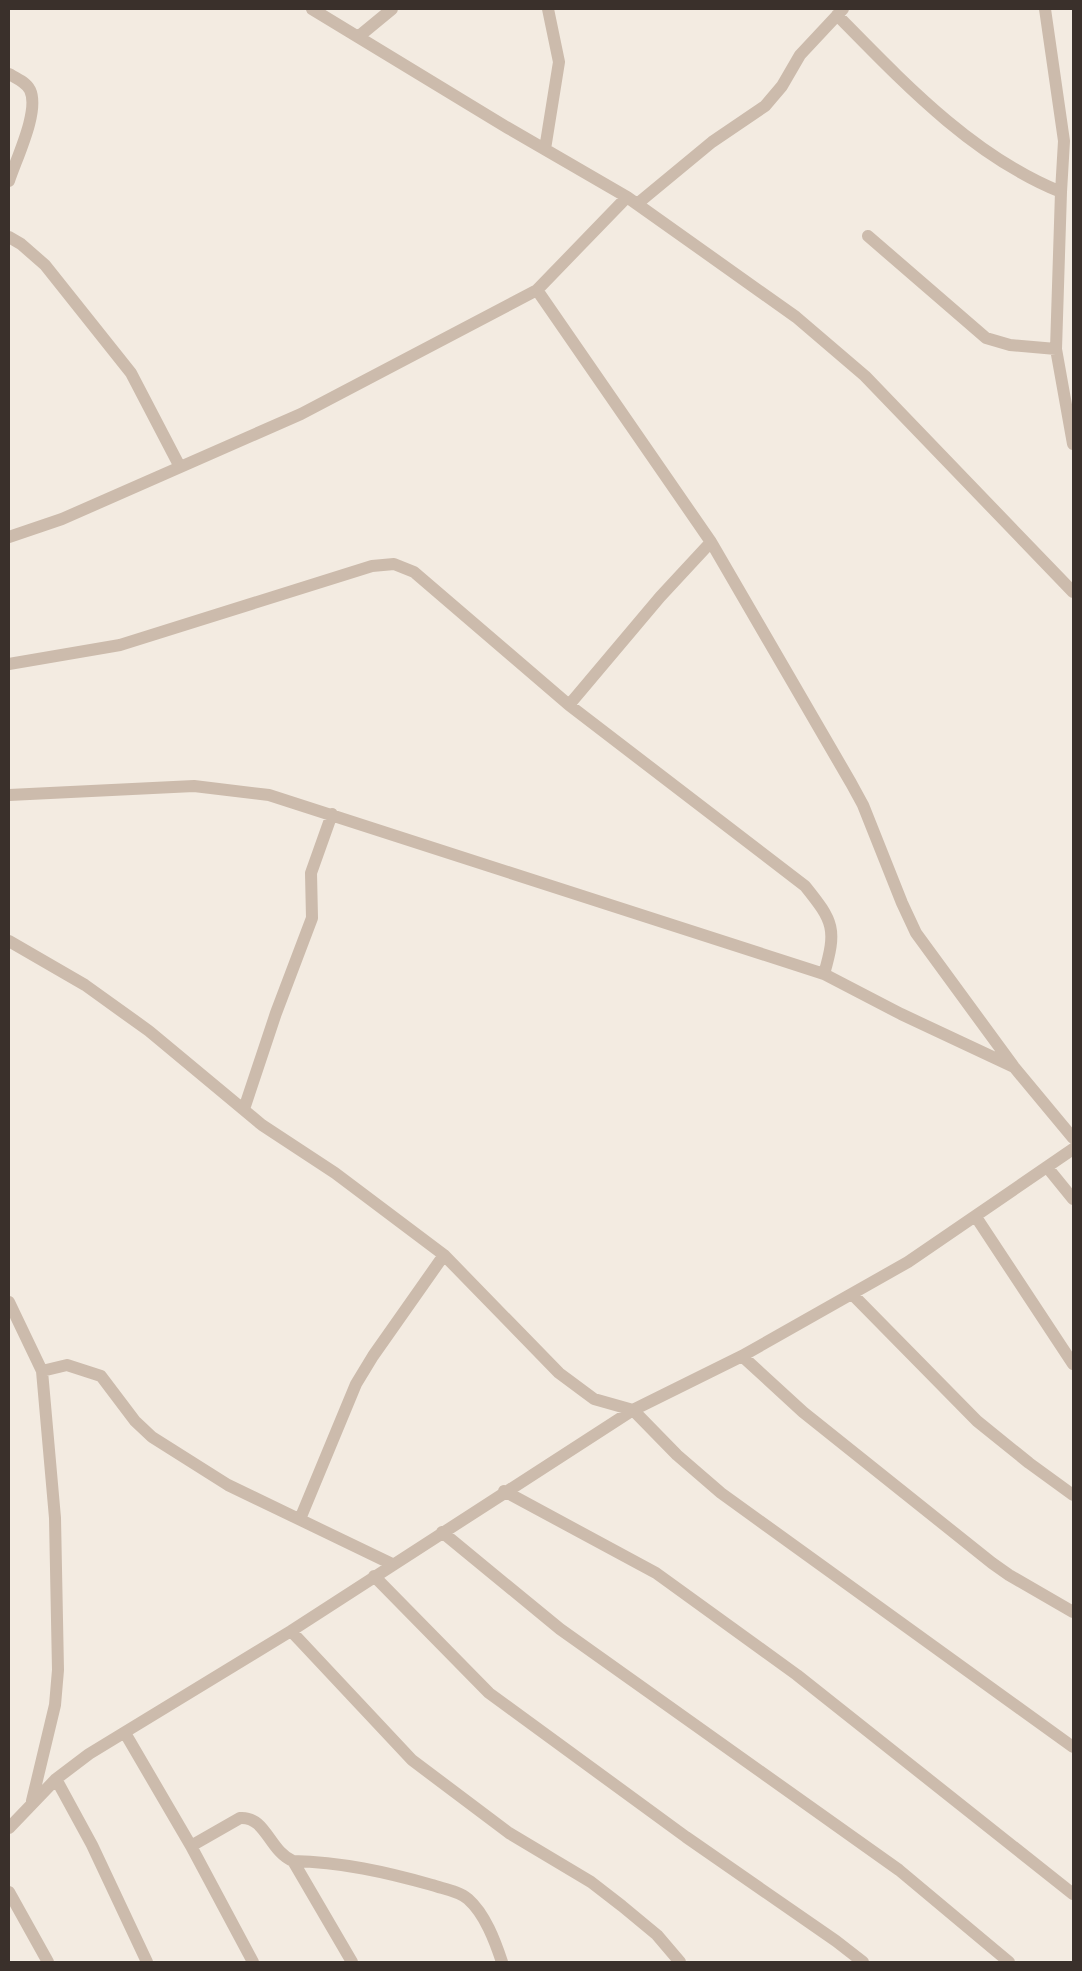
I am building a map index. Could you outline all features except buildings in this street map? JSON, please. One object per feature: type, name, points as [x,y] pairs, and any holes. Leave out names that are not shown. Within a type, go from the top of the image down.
[{"type":"street","points":[[312,9],[632,201],[796,317],[864,376],[1073,592]]},
{"type":"street","points":[[358,37],[392,9]]},
{"type":"street","points":[[545,149],[559,62],[548,9]]},
{"type":"street","points":[[1045,9],[1069,137],[1060,192],[1056,350],[1073,444]]},
{"type":"street","points":[[9,537],[62,519],[309,410],[537,290],[632,201],[712,142],[765,106],[782,86],[800,55],[840,12],[902,80],[974,140],[1004,164],[1032,180],[1060,192]]},
{"type":"street","points":[[9,74],[23,82],[30,90],[34,108],[9,181]]},
{"type":"street","points":[[868,236],[986,338],[1010,345],[1056,350]]},
{"type":"street","points":[[9,237],[21,244],[46,266],[131,373],[180,467]]},
{"type":"street","points":[[537,290],[711,542],[859,798],[902,903],[916,932],[1014,1068],[1073,1138]]},
{"type":"street","points":[[569,705],[660,598],[711,542]]},
{"type":"street","points":[[9,664],[120,645],[372,566],[394,564],[414,572],[569,705],[805,886],[827,913],[832,948],[824,974]]},
{"type":"street","points":[[9,795],[194,786],[269,795],[824,974],[901,1014],[1014,1068]]},
{"type":"street","points":[[244,1109],[276,1012],[312,918],[310,873],[332,814]]},
{"type":"street","points":[[9,941],[85,985],[149,1031],[262,1125],[335,1173],[444,1255],[559,1373],[594,1399],[633,1410],[678,1455],[721,1493],[1073,1748]]},
{"type":"street","points":[[9,1828],[32,1801],[56,1779],[89,1754],[291,1630],[633,1410],[742,1356],[908,1262],[1073,1149]]},
{"type":"street","points":[[1047,1167],[1073,1199]]},
{"type":"street","points":[[976,1217],[1073,1364]]},
{"type":"street","points":[[300,1519],[356,1384],[373,1356],[444,1255]]},
{"type":"street","points":[[853,1294],[977,1420],[1029,1463],[1073,1495]]},
{"type":"street","points":[[9,1302],[42,1371],[55,1518],[58,1670],[55,1705],[32,1801]]},
{"type":"street","points":[[742,1356],[802,1412],[992,1563],[1073,1612]]},
{"type":"street","points":[[42,1371],[68,1365],[101,1376],[135,1421],[152,1437],[228,1485],[392,1564]]},
{"type":"street","points":[[504,1492],[656,1573],[798,1675],[1073,1894]]},
{"type":"street","points":[[442,1532],[560,1629],[899,1870],[1009,1962]]},
{"type":"street","points":[[374,1576],[489,1693],[686,1837],[836,1940],[863,1962]]},
{"type":"street","points":[[291,1630],[412,1760],[509,1833],[590,1882],[622,1906],[657,1935],[680,1962]]},
{"type":"street","points":[[125,1733],[191,1846],[253,1962]]},
{"type":"street","points":[[56,1779],[92,1845],[147,1962]]},
{"type":"street","points":[[191,1846],[240,1818],[249,1818],[257,1821],[277,1850],[285,1858],[293,1861],[333,1862],[410,1878],[454,1891],[467,1898],[476,1908],[496,1944],[502,1962]]},
{"type":"street","points":[[293,1861],[352,1962]]},
{"type":"street","points":[[9,1892],[48,1962]]}]
